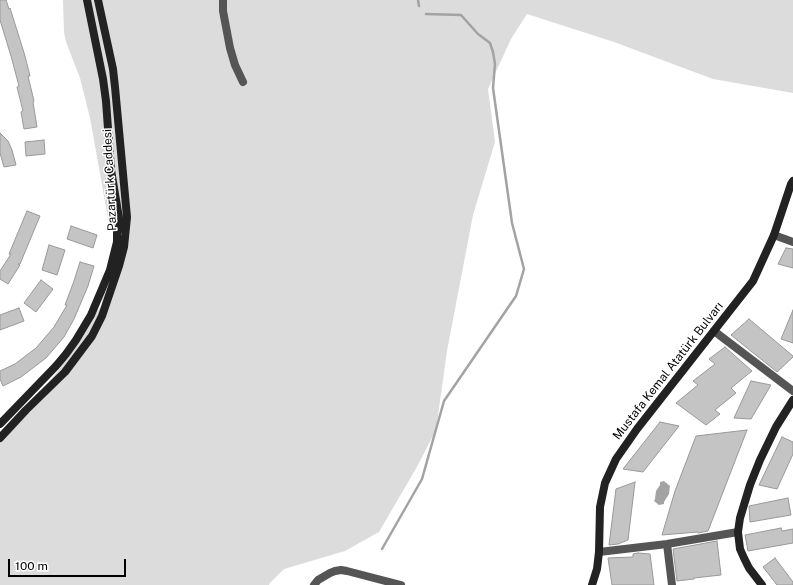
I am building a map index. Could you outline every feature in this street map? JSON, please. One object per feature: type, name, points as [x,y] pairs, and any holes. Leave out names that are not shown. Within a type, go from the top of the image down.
[{"type":"street","name":"Pazartürk Caddesi","points":[[0,424],[56,366],[80,335],[91,315],[110,270],[117,242],[117,233],[120,224],[112,170],[106,101],[87,0]]},
{"type":"street","name":"Pazartürk Caddesi","points":[[0,438],[65,372],[92,336],[102,316],[112,289],[124,247],[126,211],[115,87],[113,69],[98,0]]},
{"type":"street","points":[[223,0],[223,11],[230,48],[235,65],[243,82]]},
{"type":"street","name":"Mustafa Kemal Atatürk Bulvarı","points":[[592,585],[597,569],[599,552],[600,507],[605,483],[616,459],[637,429],[753,281],[774,235],[793,181]]},
{"type":"street","points":[[774,235],[793,242]]},
{"type":"street","points":[[714,331],[793,391]]},
{"type":"street","points":[[762,585],[749,568],[740,549],[738,532],[740,518],[750,485],[760,460],[776,427],[793,400]]},
{"type":"street","points":[[599,552],[666,544],[738,532]]},
{"type":"street","points":[[666,544],[672,585]]},
{"type":"street","points":[[314,585],[318,580],[330,573],[341,570],[401,585]]},
{"type":"shaded area","points":[[63,0],[793,0],[793,93],[713,79],[614,42],[527,14],[511,39],[488,89],[495,142],[473,215],[447,351],[436,430],[418,465],[379,532],[345,551],[284,569],[269,585],[0,585],[0,438],[58,371],[101,306],[117,242],[109,224],[90,118],[80,78],[66,42],[64,32]]},
{"type":"shaded area","points":[[664,481],[670,486],[669,494],[664,504],[659,505],[654,501],[656,491],[660,485],[660,482]]},
{"type":"building","points":[[0,0],[6,0],[9,9],[10,8],[25,56],[30,76],[28,76],[34,101],[37,127],[24,129],[21,112],[23,111],[17,87],[19,86],[0,20]]},
{"type":"building","points":[[0,133],[8,141],[16,165],[4,167],[0,153]]},
{"type":"building","points":[[44,140],[45,154],[26,156],[25,142]]},
{"type":"building","points":[[27,211],[40,216],[20,264],[18,264],[20,265],[8,284],[0,279],[0,271],[11,254],[9,254]]},
{"type":"building","points":[[71,226],[97,235],[93,248],[67,239]]},
{"type":"building","points":[[49,245],[65,250],[57,275],[42,270]]},
{"type":"building","points":[[786,248],[793,249],[793,268],[778,264]]},
{"type":"building","points":[[80,262],[94,266],[88,286],[74,319],[64,337],[46,358],[21,377],[3,386],[0,379],[0,371],[15,364],[36,348],[54,327],[67,305],[65,305]]},
{"type":"building","points":[[41,280],[53,289],[36,312],[24,303]]},
{"type":"building","points":[[19,308],[24,321],[0,330],[0,315]]},
{"type":"building","points":[[793,310],[793,343],[781,339]]},
{"type":"building","points":[[749,319],[793,356],[777,372],[731,335]]},
{"type":"building","points":[[725,347],[752,371],[731,388],[736,393],[715,410],[720,414],[706,425],[676,403],[698,385],[693,381],[715,364],[709,359]]},
{"type":"building","points":[[751,381],[771,385],[751,419],[734,418]]},
{"type":"building","points":[[660,422],[679,426],[643,472],[623,469]]},
{"type":"building","points":[[747,430],[708,531],[662,535],[675,491],[696,436]]},
{"type":"building","points":[[782,437],[793,442],[793,454],[777,489],[759,485]]},
{"type":"building","points":[[635,482],[628,540],[618,544],[609,545],[616,489]]},
{"type":"building","points":[[788,498],[791,515],[750,522],[749,506]]},
{"type":"building","points":[[781,528],[782,531],[793,529],[793,543],[748,551],[745,535]]},
{"type":"building","points":[[717,541],[721,575],[677,581],[673,549]]},
{"type":"building","points":[[633,554],[650,554],[654,585],[612,585],[608,558],[633,557]]},
{"type":"building","points":[[775,558],[793,582],[793,585],[777,585],[763,567]]},
{"type":"waterway","points":[[418,0],[419,6]]},
{"type":"waterway","points":[[382,549],[422,479],[444,401],[516,296],[524,269],[512,223],[493,88],[495,64],[490,43],[478,34],[461,15],[426,14]]}]
